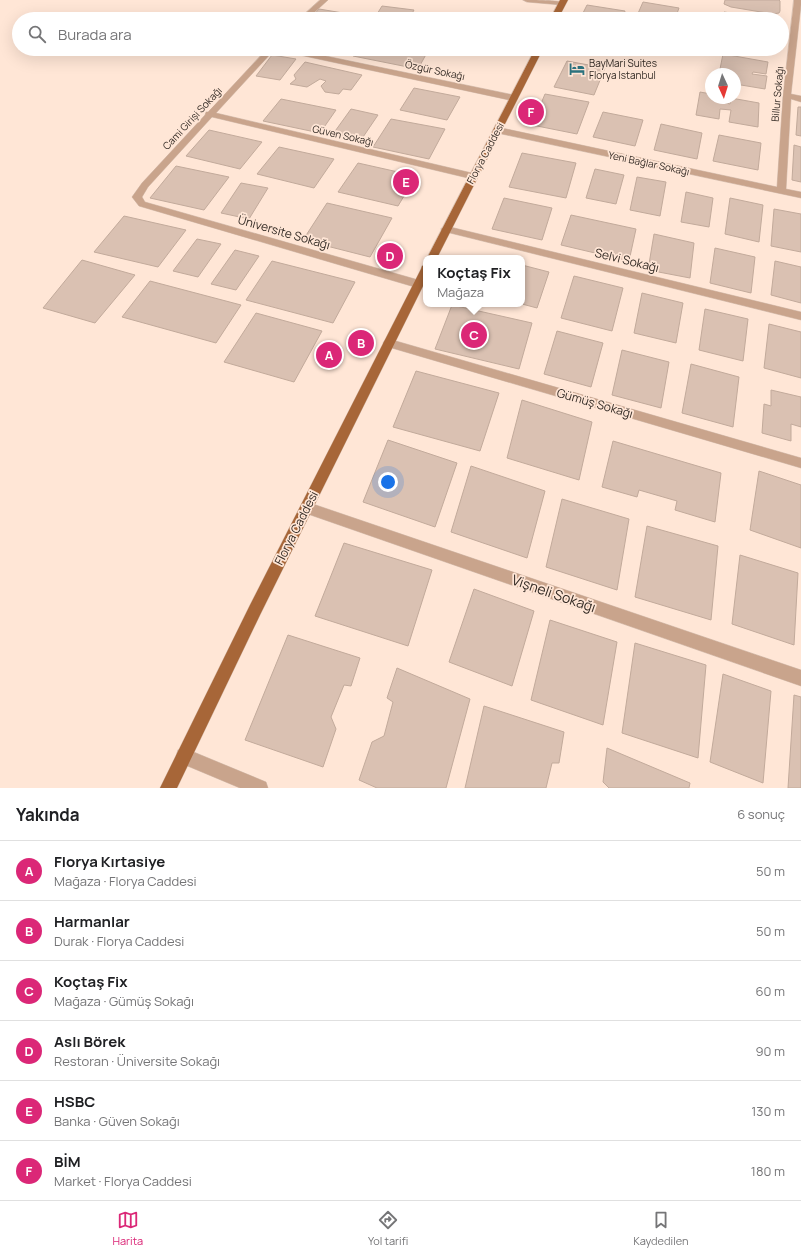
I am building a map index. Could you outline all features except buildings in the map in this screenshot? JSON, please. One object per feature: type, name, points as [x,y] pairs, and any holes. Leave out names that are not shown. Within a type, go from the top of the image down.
[{"type":"main road","points":[[558,12],[563,2]]},
{"type":"main road","name":"Florya Caddesi","points":[[433,255],[472,176],[535,56]]},
{"type":"main road","name":"Florya Caddesi","points":[[168,788],[423,275]]},
{"type":"street","points":[[311,12],[324,0]]},
{"type":"street","points":[[527,0],[563,2]]},
{"type":"street","name":"Billur Sokağı","points":[[781,191],[787,96],[798,32],[798,0]]},
{"type":"street","name":"Cami Girişi Sokağı","points":[[142,204],[137,197],[145,185],[209,114],[264,56]]},
{"type":"street","name":"Özgür Sokağı","points":[[313,56],[514,98]]},
{"type":"street","points":[[787,96],[801,99]]},
{"type":"street","name":"Güven Sokağı","points":[[209,114],[472,176]]},
{"type":"street","name":"Yeni Bağlar Sokağı","points":[[497,130],[801,195]]},
{"type":"street","name":"Üniversite Sokağı","points":[[142,204],[418,284]]},
{"type":"street","name":"Selvi Sokağı","points":[[446,229],[801,316]]},
{"type":"street","name":"Gümüş Sokağı","points":[[389,343],[801,463]]},
{"type":"street","name":"Vişneli Sokağı","points":[[306,508],[801,678]]},
{"type":"street","points":[[184,756],[260,788]]},
{"type":"place","name":"BayMari Suites Florya Istanbul","points":[[577,69]]},
{"type":"place","name":"BİM","points":[[531,112]]},
{"type":"place","name":"HSBC","points":[[406,182]]},
{"type":"place","name":"Aslı Börek","points":[[390,256]]},
{"type":"place","name":"Koçtaş Fix","points":[[474,335]]},
{"type":"place","name":"Harmanlar","points":[[361,343]]},
{"type":"place","name":"Florya Kırtasiye","points":[[329,355]]}]
